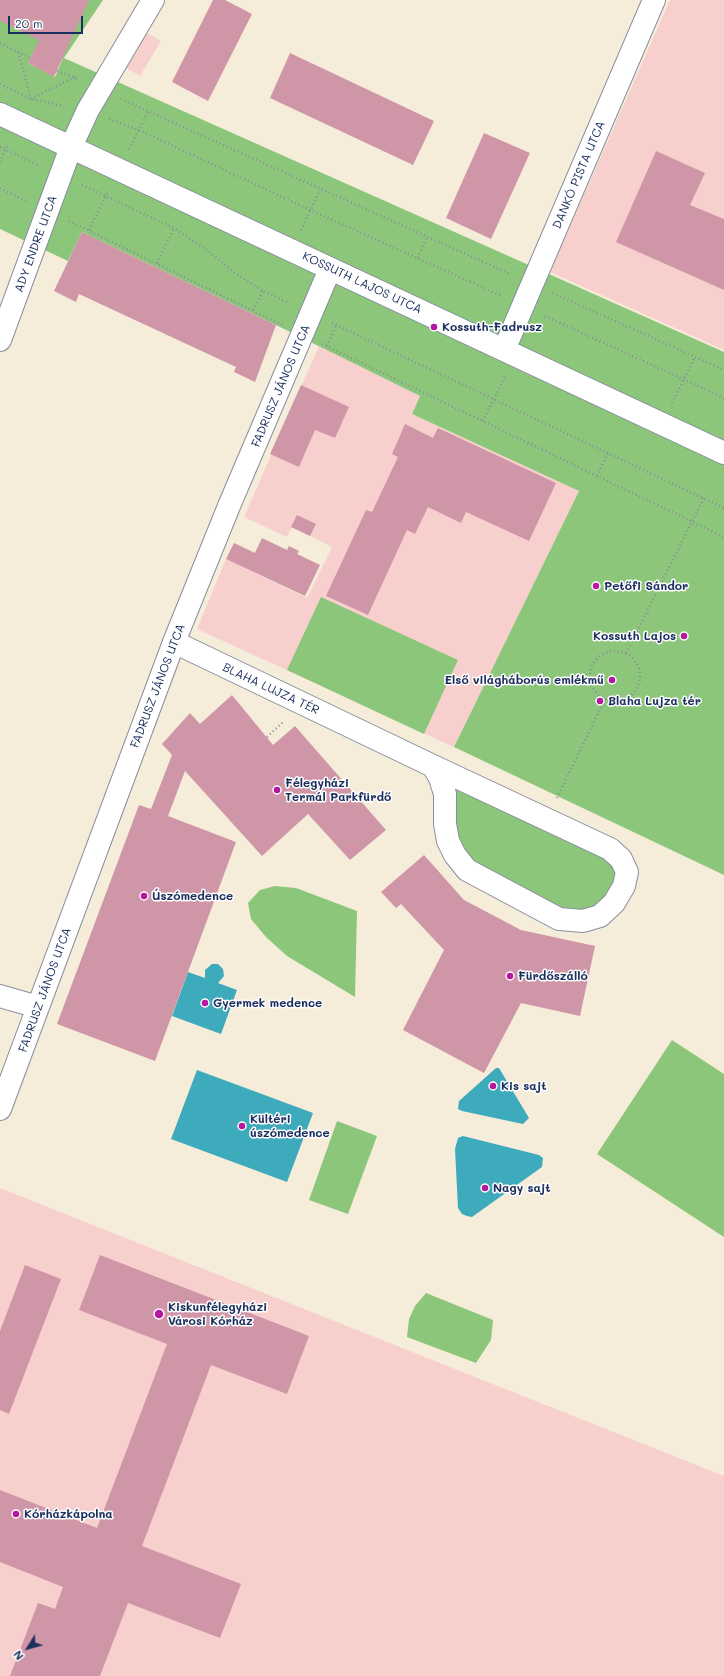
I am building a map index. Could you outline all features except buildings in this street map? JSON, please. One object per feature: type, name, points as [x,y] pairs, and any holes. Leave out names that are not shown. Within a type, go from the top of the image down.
[{"type":"street","name":"ADY ENDRE UTCA","points":[[0,340],[72,147],[99,89],[153,0]]},
{"type":"street","name":"DANKÓ PISTA UTCA","points":[[504,350],[654,0]]},
{"type":"street","name":"KOSSUTH LAJOS UTCA","points":[[0,114],[724,453]]},
{"type":"street","name":"FADRUSZ JÁNOS UTCA","points":[[0,1109],[174,642],[229,506],[330,269]]},
{"type":"street","name":"BLAHA LUJZA TÉR","points":[[174,642],[610,849],[621,859],[627,872],[624,886],[614,903],[600,916],[583,921],[559,919],[467,870],[455,855],[448,841],[445,824],[445,794],[440,778],[433,766]]},
{"type":"street","points":[[0,996],[38,1007]]},
{"type":"path","points":[[0,43],[30,58]]},
{"type":"path","points":[[18,52],[31,99],[75,77]]},
{"type":"path","points":[[57,71],[75,77],[320,190],[724,370]]},
{"type":"path","points":[[139,130],[310,210],[523,305],[724,398]]},
{"type":"path","points":[[0,147],[174,228],[208,251],[235,273],[263,291],[724,508]]},
{"type":"path","points":[[0,188],[157,263],[302,335],[724,537]]},
{"type":"path","points":[[310,210],[320,190]]},
{"type":"path","points":[[157,263],[174,228]]},
{"type":"path","points":[[418,258],[427,237]]},
{"type":"path","points":[[253,310],[263,291]]},
{"type":"path","points":[[326,346],[336,325]]},
{"type":"path","points":[[662,424],[695,357]]},
{"type":"path","points":[[597,476],[608,453]]},
{"type":"path","points":[[626,653],[704,498]]},
{"type":"path","points":[[614,651],[626,653],[638,666],[640,674],[639,683],[636,691],[630,697],[622,701],[613,702],[605,699],[593,689],[590,674],[592,666],[602,654],[614,651]]},
{"type":"path","points":[[547,819],[605,699]]},
{"type":"shaded area","points":[[670,0],[724,0],[724,350],[550,272]]},
{"type":"shaded area","points":[[147,33],[161,41],[140,76],[126,68]]},
{"type":"shaded area","points":[[319,346],[420,396],[412,414],[579,491],[454,747],[197,629],[226,559],[307,598],[332,547],[292,527],[287,537],[244,517]]},
{"type":"shaded area","name":"Kiskunfélegyházi Városi Kórház","points":[[0,1188],[724,1476],[724,1676],[0,1676]]},
{"type":"green space","points":[[0,0],[103,0],[64,58],[724,352],[724,875],[454,747],[579,491],[412,414],[420,396],[82,232],[68,261],[0,229]],"holes":[[[40,40],[63,58],[55,77],[28,63]]]},
{"type":"green space","points":[[321,597],[458,660],[424,734],[287,670]]},
{"type":"green space","points":[[440,778],[610,849],[624,886],[583,921],[467,870]]},
{"type":"green space","points":[[275,886],[296,888],[357,911],[355,997],[287,956],[266,937],[251,919],[248,903],[260,890]]},
{"type":"green space","points":[[672,1040],[724,1074],[724,1237],[597,1154]]},
{"type":"green space","points":[[337,1121],[377,1136],[348,1214],[309,1200]]},
{"type":"green space","points":[[426,1293],[493,1320],[491,1340],[476,1363],[407,1337],[409,1319],[415,1306]]},
{"type":"water","name":"Gyermek medence","points":[[212,964],[218,964],[223,969],[224,976],[218,983],[237,990],[221,1034],[172,1016],[188,972],[205,978],[205,970]]},
{"type":"water","name":"Kis sajt","points":[[496,1068],[499,1068],[529,1118],[523,1124],[458,1109],[459,1101]]},
{"type":"water","name":"Kültéri úszómedence","points":[[197,1070],[313,1113],[287,1182],[171,1139]]},
{"type":"water","name":"Nagy sajt","points":[[463,1136],[539,1155],[543,1158],[542,1167],[472,1217],[467,1216],[462,1214],[458,1208],[455,1149],[458,1138]]},
{"type":"place","name":"Kossuth-Fadrusz","points":[[434,327]]},
{"type":"place","name":"Petőfi Sándor","points":[[596,586]]},
{"type":"place","name":"Kossuth Lajos","points":[[684,636]]},
{"type":"place","name":"Első világháborús emlékmű","points":[[612,680]]},
{"type":"place","name":"Blaha Lujza tér","points":[[600,701]]},
{"type":"place","name":"Félegyházi Termál Parkfürdő","points":[[277,790]]},
{"type":"place","name":"Úszómedence","points":[[144,896]]},
{"type":"place","name":"Fürdőszálló","points":[[510,976]]},
{"type":"place","name":"Gyermek medence","points":[[205,1003]]},
{"type":"place","name":"Kis sajt","points":[[493,1086]]},
{"type":"place","name":"Kültéri úszómedence","points":[[242,1126]]},
{"type":"place","name":"Nagy sajt","points":[[485,1188]]},
{"type":"place","name":"Kiskunfélegyházi Városi Kórház","points":[[159,1314]]},
{"type":"place","name":"Kórházkápolna","points":[[16,1514]]}]
